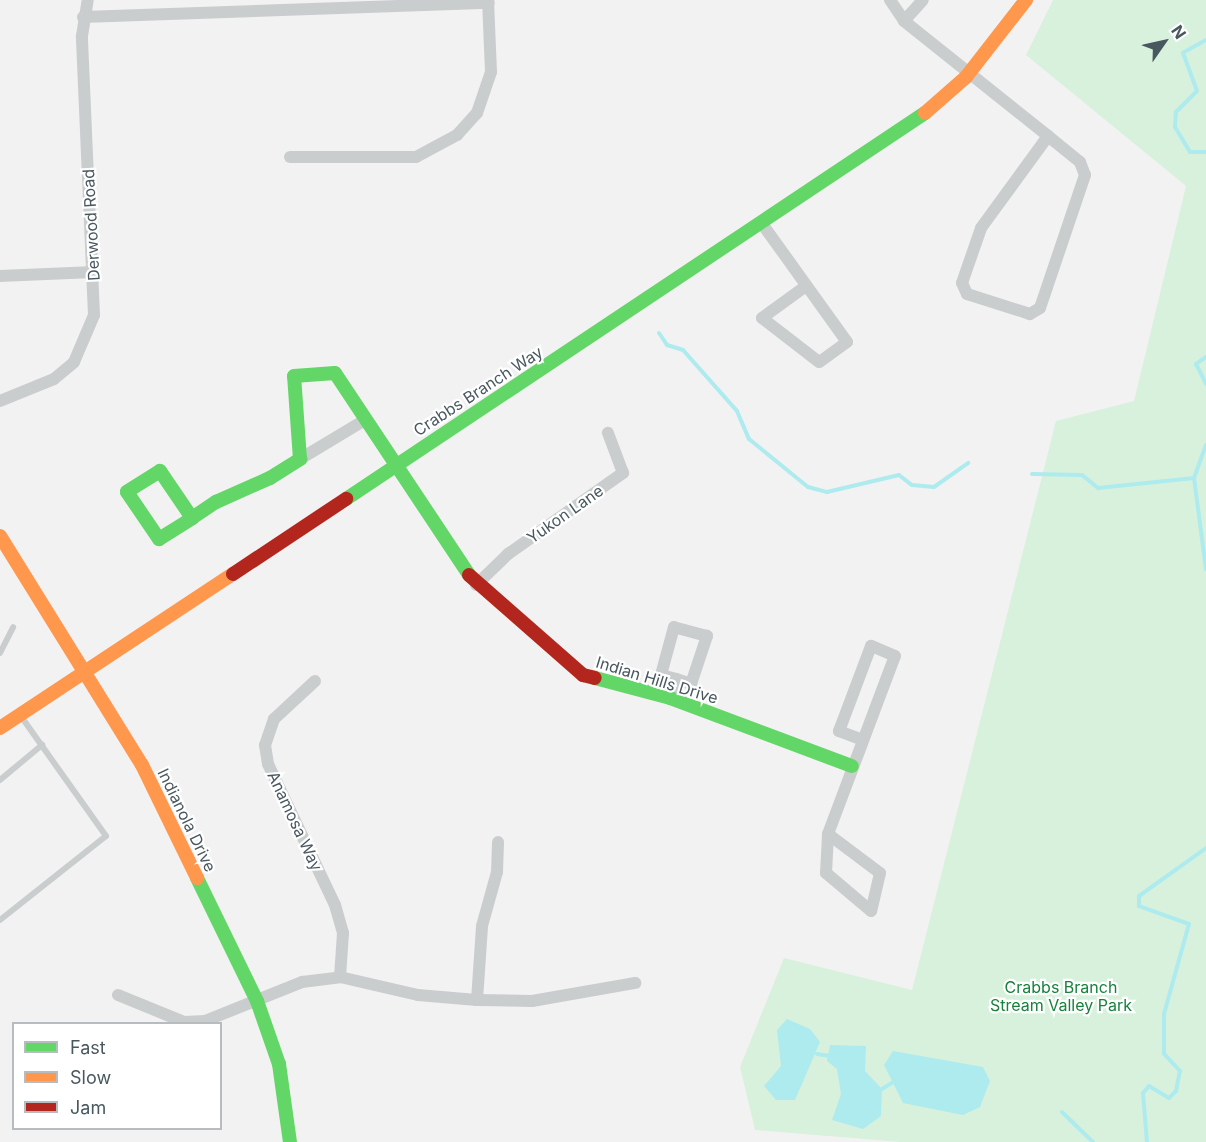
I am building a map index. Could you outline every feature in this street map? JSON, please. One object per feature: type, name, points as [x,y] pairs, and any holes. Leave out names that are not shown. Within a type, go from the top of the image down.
[{"type":"street","name":"Derwood Road","points":[[0,401],[54,379],[82,352],[94,315],[83,17],[88,0]]},
{"type":"street","points":[[890,0],[904,21],[969,74],[1048,136],[1080,162],[1085,175],[1040,308],[1030,314],[967,294],[962,283],[981,228],[1048,136]]},
{"type":"street","points":[[904,21],[923,0]]},
{"type":"street","name":"Crabbs Branch Way","points":[[0,728],[396,464],[763,225],[915,122],[969,74],[1026,0]]},
{"type":"street","points":[[83,17],[488,1],[490,72],[483,99],[467,125],[443,146],[416,158],[290,157]]},
{"type":"street","points":[[763,225],[847,342],[819,362],[762,318],[806,286]]},
{"type":"street","points":[[0,276],[94,272]]},
{"type":"street","name":"Indian Hills Drive","points":[[300,459],[294,376],[335,373],[350,388],[363,422],[396,464],[476,585],[583,675],[670,698],[852,766]]},
{"type":"street","points":[[192,518],[160,471],[127,492],[159,539],[363,422]]},
{"type":"street","name":"Yukon Lane","points":[[476,585],[508,554],[623,473],[608,433]]},
{"type":"street","name":"Indianola Drive","points":[[0,536],[142,765],[257,1001],[279,1064],[290,1142]]},
{"type":"street","points":[[674,627],[707,636],[692,684],[676,679],[661,675],[674,627]]},
{"type":"street","points":[[828,834],[880,873],[871,911],[826,873],[828,834],[895,656],[871,646],[839,731],[862,740]]},
{"type":"street","points":[[670,698],[676,679]]},
{"type":"street","name":"Anamosa Way","points":[[315,681],[274,719],[265,746],[268,764],[335,905],[343,933],[340,977]]},
{"type":"street","points":[[477,1000],[482,926],[497,872],[498,842]]},
{"type":"street","points":[[118,995],[184,1022],[204,1021],[302,982],[340,977],[418,995],[477,1000],[532,1001],[635,983]]},
{"type":"lane","points":[[0,652],[13,627]]},
{"type":"lane","points":[[0,920],[106,836],[19,715]]},
{"type":"lane","points":[[0,780],[42,745]]},
{"type":"green space","name":"Crabbs Branch Stream Valley Park","points":[[1053,0],[1206,0],[1206,1142],[900,1142],[755,1130],[740,1067],[784,958],[912,990],[1056,421],[1134,401],[1186,186],[1026,55]]},
{"type":"water","points":[[787,1019],[810,1029],[820,1042],[795,1100],[776,1100],[764,1086],[781,1066],[777,1030]]},
{"type":"water","points":[[830,1045],[866,1046],[865,1071],[882,1089],[881,1116],[863,1129],[832,1120],[841,1094],[837,1069],[827,1061]]},
{"type":"water","points":[[893,1051],[983,1067],[990,1081],[980,1107],[963,1115],[903,1103],[884,1065]]},
{"type":"waterway","points":[[1206,40],[1183,53],[1197,91],[1176,112],[1175,127],[1190,152],[1206,152]]},
{"type":"waterway","points":[[659,333],[667,345],[683,350],[737,411],[749,439],[808,487],[827,492],[899,475],[912,485],[934,487],[968,463]]},
{"type":"waterway","points":[[1206,357],[1196,364],[1206,384]]},
{"type":"waterway","points":[[1206,445],[1194,478],[1206,569]]},
{"type":"waterway","points":[[1032,474],[1082,475],[1098,488],[1194,478]]},
{"type":"waterway","points":[[1147,1142],[1143,1093],[1149,1086],[1169,1098],[1176,1091],[1180,1071],[1164,1054],[1164,1014],[1189,924],[1139,906],[1139,896],[1206,848]]},
{"type":"waterway","points":[[817,1054],[830,1056]]},
{"type":"waterway","points":[[882,1089],[893,1082]]},
{"type":"waterway","points":[[1062,1112],[1093,1142]]},
{"type":"traffic: fast","points":[[346,499],[925,113]]},
{"type":"traffic: fast","points":[[192,518],[160,471],[127,492],[159,539],[192,518],[216,502],[270,478],[300,459],[294,376],[335,373],[469,575]]},
{"type":"traffic: fast","points":[[595,678],[670,698],[852,766]]},
{"type":"traffic: fast","points":[[197,878],[257,1001],[279,1064],[290,1142]]},
{"type":"traffic: slow","points":[[925,113],[966,77],[1026,0]]},
{"type":"traffic: slow","points":[[0,536],[142,765],[197,878]]},
{"type":"traffic: slow","points":[[0,728],[233,574]]},
{"type":"traffic: jam","points":[[233,574],[346,499]]},
{"type":"traffic: jam","points":[[469,575],[583,675],[595,678]]}]
